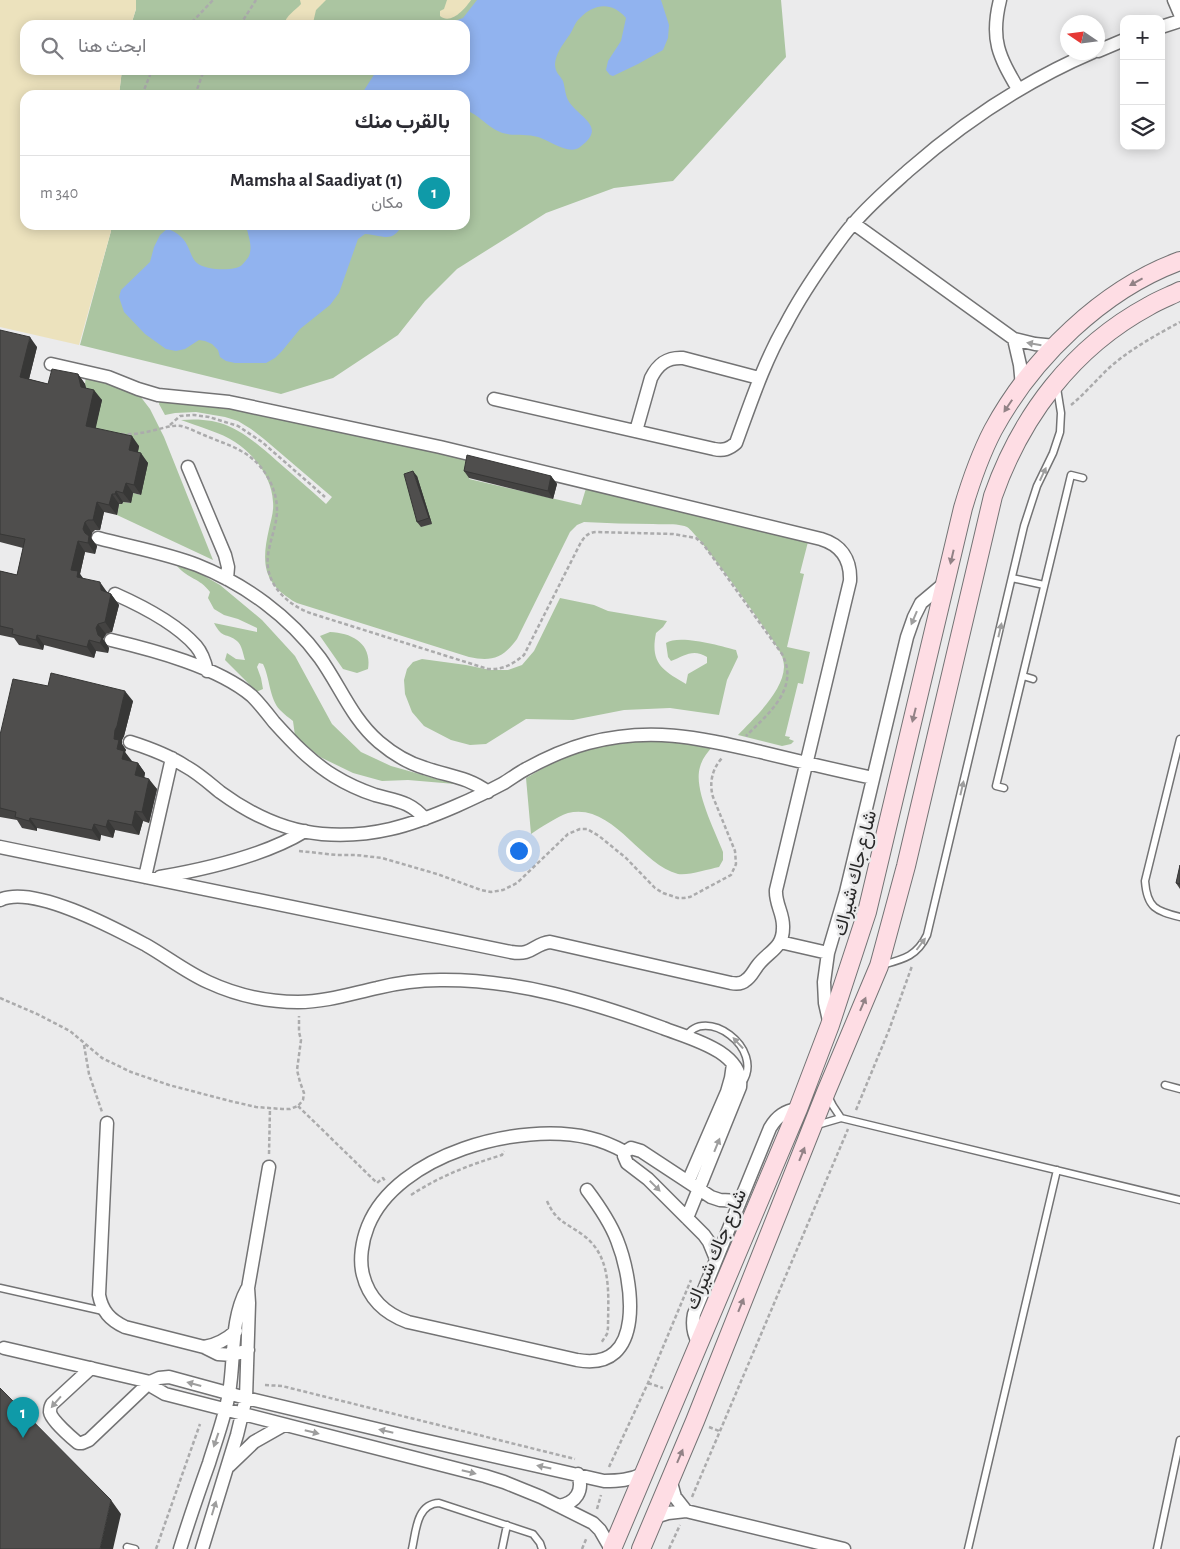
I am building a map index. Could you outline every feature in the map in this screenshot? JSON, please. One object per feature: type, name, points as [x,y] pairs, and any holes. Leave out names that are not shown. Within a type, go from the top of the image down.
[{"type":"street","points":[[1000,0],[996,21],[997,43],[1001,58],[1018,89]]},
{"type":"street","points":[[1174,0],[1180,14]]},
{"type":"street","points":[[1165,27],[1180,21]]},
{"type":"street","points":[[1105,48],[1120,42]]},
{"type":"street","points":[[494,399],[714,450],[728,449],[736,442],[759,378],[786,324],[817,272],[853,224],[891,186],[931,151],[973,119],[1018,89],[1075,60]]},
{"type":"street","points":[[853,224],[1014,339],[1055,346]]},
{"type":"street","name":"شارع جاك شيراك","points":[[611,1549],[798,1109],[849,972],[867,912],[963,508],[981,456],[1004,411],[1022,386],[1055,346],[1076,325],[1112,297],[1152,273],[1180,261]]},
{"type":"street","points":[[641,1549],[879,966],[904,874],[992,496],[1001,472],[1036,407],[1086,350],[1106,334],[1150,305],[1180,291]]},
{"type":"street","points":[[1014,339],[1020,365],[1022,386]]},
{"type":"street","points":[[636,431],[654,370],[667,360],[683,358],[759,378]]},
{"type":"street","points":[[0,847],[511,952],[526,952],[533,950],[541,944],[550,942],[736,984],[746,980],[756,966],[780,942],[783,926],[776,904],[776,890],[850,580],[848,562],[838,547],[830,542],[440,446],[229,402],[158,395],[108,376],[51,364]]},
{"type":"street","points":[[188,467],[225,555],[228,566],[227,579]]},
{"type":"street","points":[[98,538],[198,566],[227,579],[253,594],[272,608],[306,642],[332,676],[359,721],[380,743],[407,761],[423,768],[465,778],[488,792]]},
{"type":"street","points":[[830,1025],[825,1003],[824,982],[828,954],[846,892],[907,637],[921,603],[946,582]]},
{"type":"street","points":[[115,594],[155,615],[190,640],[201,654],[207,670]]},
{"type":"street","points":[[111,640],[166,654],[230,681],[251,696],[297,746],[332,775],[361,790],[404,802],[420,812],[426,819]]},
{"type":"street","points":[[130,742],[172,758],[259,816],[278,824],[305,831],[340,835],[382,832],[426,819],[488,792],[546,759],[575,747],[613,738],[660,734],[683,736],[873,778]]},
{"type":"street","points":[[150,878],[172,758]]},
{"type":"street","points":[[150,878],[230,861],[279,844],[305,831]]},
{"type":"street","points":[[0,900],[17,896],[68,908],[146,945],[190,973],[209,982],[262,998],[298,1002],[338,998],[400,983],[459,980],[515,987],[571,998],[628,1016],[717,1050],[733,1064],[739,1074],[740,1087],[687,1218]]},
{"type":"street","points":[[780,942],[828,954]]},
{"type":"street","points":[[688,1182],[727,1092],[733,1064]]},
{"type":"street","points":[[698,1342],[693,1332],[693,1319],[774,1121],[784,1112],[798,1109]]},
{"type":"street","points":[[106,1123],[99,1295],[105,1312],[117,1324],[125,1327],[204,1346],[218,1354],[233,1356],[248,1350]]},
{"type":"street","points":[[587,1190],[599,1206],[617,1240],[623,1259],[629,1296],[629,1324],[624,1342],[611,1355],[603,1359],[595,1362],[577,1360],[408,1322],[380,1306],[364,1281],[362,1258],[366,1231],[384,1198],[422,1168],[451,1153],[502,1139],[541,1134],[576,1135],[604,1142],[626,1152]]},
{"type":"street","points":[[716,1260],[704,1235],[648,1179],[626,1161],[624,1156],[631,1148],[641,1151],[711,1197],[720,1200],[740,1201]]},
{"type":"street","points":[[202,1549],[246,1398],[248,1383],[248,1288],[269,1167]]},
{"type":"street","points":[[180,1549],[225,1410],[229,1393],[240,1304],[248,1288]]},
{"type":"street","points":[[204,1346],[221,1342],[236,1331]]},
{"type":"street","points":[[4,1348],[150,1382],[153,1387],[165,1394],[486,1476],[559,1506],[593,1524],[600,1530],[611,1549]]},
{"type":"street","points":[[91,1368],[50,1407],[53,1418],[78,1442],[89,1440],[150,1382],[159,1378],[169,1377],[246,1398],[604,1481],[632,1479],[643,1474]]},
{"type":"street","points":[[227,1468],[254,1442],[284,1425]]},
{"type":"street","points":[[559,1506],[566,1505],[577,1496],[581,1482],[578,1474]]},
{"type":"street","points":[[670,1479],[675,1497],[686,1511]]},
{"type":"street","points":[[655,1517],[686,1511],[844,1549]]},
{"type":"lane","points":[[879,966],[912,955],[919,949],[928,935],[1030,506],[1037,486],[1058,442],[1061,413],[1056,382]]},
{"type":"lane","points":[[1004,788],[996,786],[1071,475],[1084,478]]},
{"type":"lane","points":[[1012,578],[1044,585]]},
{"type":"lane","points":[[1023,676],[1033,679]]},
{"type":"lane","points":[[1180,739],[1145,881],[1146,895],[1152,906],[1164,914],[1180,917]]},
{"type":"lane","points":[[686,1037],[688,1032],[697,1026],[706,1025],[726,1032],[734,1038],[741,1045],[747,1058],[747,1073],[740,1087]]},
{"type":"lane","points":[[1165,1085],[1180,1089]]},
{"type":"lane","points":[[826,1092],[841,1118]]},
{"type":"lane","points":[[813,1128],[826,1121],[841,1118],[852,1120],[1180,1200]]},
{"type":"lane","points":[[968,1549],[1057,1170]]},
{"type":"lane","points":[[0,1288],[105,1312]]},
{"type":"lane","points":[[1158,1549],[1180,1440]]},
{"type":"lane","points":[[412,1549],[420,1514],[430,1504],[439,1503],[533,1534],[540,1542],[542,1549]]},
{"type":"lane","points":[[502,1549],[507,1525]]},
{"type":"lane","points":[[127,1547],[135,1549]]},
{"type":"path","points":[[194,20],[213,0]]},
{"type":"path","points":[[243,20],[256,0]]},
{"type":"path","points":[[144,90],[150,75]]},
{"type":"path","points":[[197,90],[202,75]]},
{"type":"path","points":[[1061,413],[1084,394],[1116,362],[1151,337],[1180,322]]},
{"type":"path","points":[[169,426],[180,416],[209,417],[238,426],[262,442],[325,497]]},
{"type":"path","points":[[117,434],[138,434],[169,426],[181,426],[232,446],[247,455],[261,468],[272,485],[277,510],[268,555],[269,568],[275,586],[283,597],[295,607],[320,617],[488,669],[497,670],[511,665],[524,655],[580,544],[592,532],[673,534],[696,538],[703,544],[782,654],[788,669],[787,684],[782,695],[762,720],[720,759],[715,766],[711,780],[711,789],[735,851],[736,864],[731,875],[690,897],[678,898],[664,894],[655,888],[626,858],[599,836],[586,829],[580,829],[568,834],[517,883],[503,890],[491,892],[382,858],[298,851]]},
{"type":"path","points":[[669,1549],[890,1030],[919,949]]},
{"type":"path","points":[[0,998],[70,1031],[102,1058],[131,1072],[169,1085],[230,1101],[270,1108],[290,1109],[298,1106],[303,1100],[304,1093],[297,1070],[301,1040],[298,1002]]},
{"type":"path","points":[[84,1043],[89,1074],[106,1123]]},
{"type":"path","points":[[298,1106],[376,1183],[384,1178],[393,1189]]},
{"type":"path","points":[[269,1167],[270,1108]]},
{"type":"path","points":[[405,1198],[464,1167],[502,1155],[504,1151],[502,1139]]},
{"type":"path","points":[[547,1201],[556,1217],[590,1241],[602,1257],[607,1276],[608,1328],[599,1345]]},
{"type":"path","points":[[606,1474],[648,1383],[692,1278]]},
{"type":"path","points":[[265,1385],[282,1386],[580,1460]]},
{"type":"path","points":[[156,1549],[200,1424]]},
{"type":"path","points":[[596,1517],[602,1491]]},
{"type":"path","points":[[582,1549],[590,1532]]},
{"type":"green space","points":[[136,0],[781,0],[786,57],[673,181],[614,188],[546,213],[457,269],[425,301],[398,335],[333,378],[281,394],[80,345],[111,230],[470,230],[470,90],[120,90],[121,75],[470,75],[470,20],[133,20],[136,9]]},
{"type":"green space","points":[[86,376],[129,389],[140,396],[150,409],[164,437],[213,560],[117,515],[119,504],[123,502],[130,503],[133,493],[141,495],[91,446],[88,397],[85,384]]},
{"type":"green space","points":[[160,400],[204,400],[474,458],[469,479],[581,505],[587,485],[789,538],[791,533],[809,538],[800,573],[804,574],[787,647],[810,652],[803,684],[798,683],[785,736],[790,737],[789,739],[794,741],[791,744],[782,746],[738,735],[767,704],[779,686],[784,667],[783,660],[777,646],[736,588],[694,533],[687,527],[584,522],[577,525],[570,532],[517,639],[507,651],[491,659],[469,657],[297,603],[286,596],[271,580],[265,563],[273,505],[272,493],[266,476],[256,460],[230,439],[181,420],[197,419],[234,428],[255,442],[326,504],[332,497],[264,439],[238,421],[196,412],[165,415],[159,404]]},
{"type":"green space","points":[[177,566],[194,570],[220,585],[262,620],[295,656],[332,724],[361,752],[391,766],[455,784],[408,780],[382,781],[353,773],[320,757],[295,736],[293,721],[276,705],[263,664],[259,663],[257,667],[263,689],[256,692],[225,660],[227,653],[236,659],[245,660],[239,643],[233,638],[222,634],[214,623],[257,632],[257,628],[214,609],[208,598],[210,592],[206,587],[185,574]]},
{"type":"green space","points":[[560,598],[594,605],[608,611],[667,621],[656,633],[655,652],[657,659],[664,670],[686,684],[688,674],[707,663],[707,657],[702,654],[693,653],[671,661],[668,657],[666,643],[690,640],[736,650],[738,657],[727,680],[719,715],[670,708],[624,710],[573,720],[526,719],[486,744],[470,745],[451,740],[424,726],[412,712],[405,694],[404,680],[407,669],[413,662],[422,659],[490,670],[508,670],[522,665],[534,651]]},
{"type":"green space","points":[[330,632],[346,635],[359,641],[367,653],[368,669],[357,673],[343,669],[320,636]]},
{"type":"green space","points":[[666,737],[712,747],[702,761],[699,776],[702,798],[723,852],[723,860],[719,867],[678,874],[664,868],[651,859],[612,825],[598,816],[584,812],[568,813],[549,822],[531,834],[526,778],[573,751],[626,739]]},
{"type":"sand","points":[[0,0],[136,0],[136,9],[133,20],[20,20],[20,75],[121,75],[120,90],[20,90],[20,230],[111,231],[79,345],[0,327]]},
{"type":"sand","points":[[300,0],[326,0],[316,10],[314,20],[286,20],[301,4]]},
{"type":"sand","points":[[447,0],[471,0],[457,15],[449,19],[440,16],[440,11],[444,9]]},
{"type":"water","points":[[477,0],[661,0],[669,25],[668,38],[663,50],[613,76],[606,70],[608,61],[621,41],[626,18],[615,9],[603,6],[592,9],[578,20],[557,56],[555,67],[563,81],[568,100],[588,122],[592,133],[588,140],[580,147],[570,150],[533,136],[509,134],[495,130],[470,112],[470,90],[364,90],[374,75],[470,75],[470,20],[458,20],[463,18]]},
{"type":"water","points":[[166,230],[175,232],[183,239],[197,263],[213,269],[233,269],[242,265],[249,256],[250,244],[247,230],[399,230],[395,235],[391,236],[382,237],[365,234],[358,239],[339,293],[330,305],[300,329],[275,358],[266,363],[235,363],[226,361],[220,357],[218,350],[212,344],[199,340],[185,349],[176,351],[166,349],[145,334],[124,312],[119,297],[121,290],[150,262],[154,247],[160,235]]},
{"type":"building","points":[[0,330],[30,337],[20,377],[48,384],[52,369],[78,374],[81,387],[94,390],[86,426],[132,436],[129,450],[141,453],[134,485],[126,483],[123,493],[116,491],[115,494],[112,494],[109,505],[97,502],[93,520],[85,522],[83,529],[89,536],[88,543],[78,541],[71,570],[78,571],[77,577],[100,582],[101,590],[111,594],[105,622],[98,624],[96,628],[98,635],[102,638],[100,643],[89,640],[87,647],[37,635],[36,640],[12,634],[13,629],[0,626],[0,571],[17,575],[25,539],[0,534]]},
{"type":"building","points":[[467,455],[551,476],[548,491],[464,471]]},
{"type":"building","points":[[413,471],[429,518],[417,522],[404,474]]},
{"type":"building","points":[[51,673],[125,691],[114,739],[119,740],[117,749],[124,751],[122,759],[138,763],[135,775],[149,779],[142,812],[135,811],[132,825],[108,820],[106,827],[94,824],[92,830],[30,818],[29,821],[15,817],[16,812],[0,808],[0,735],[13,679],[48,686]]},
{"type":"building","points":[[1180,865],[1180,884],[1176,883]]},
{"type":"building","points":[[0,1388],[111,1500],[100,1549],[0,1549]]},
{"type":"place","name":"Mamsha al Saadiyat (1)","points":[[23,1438]]}]
